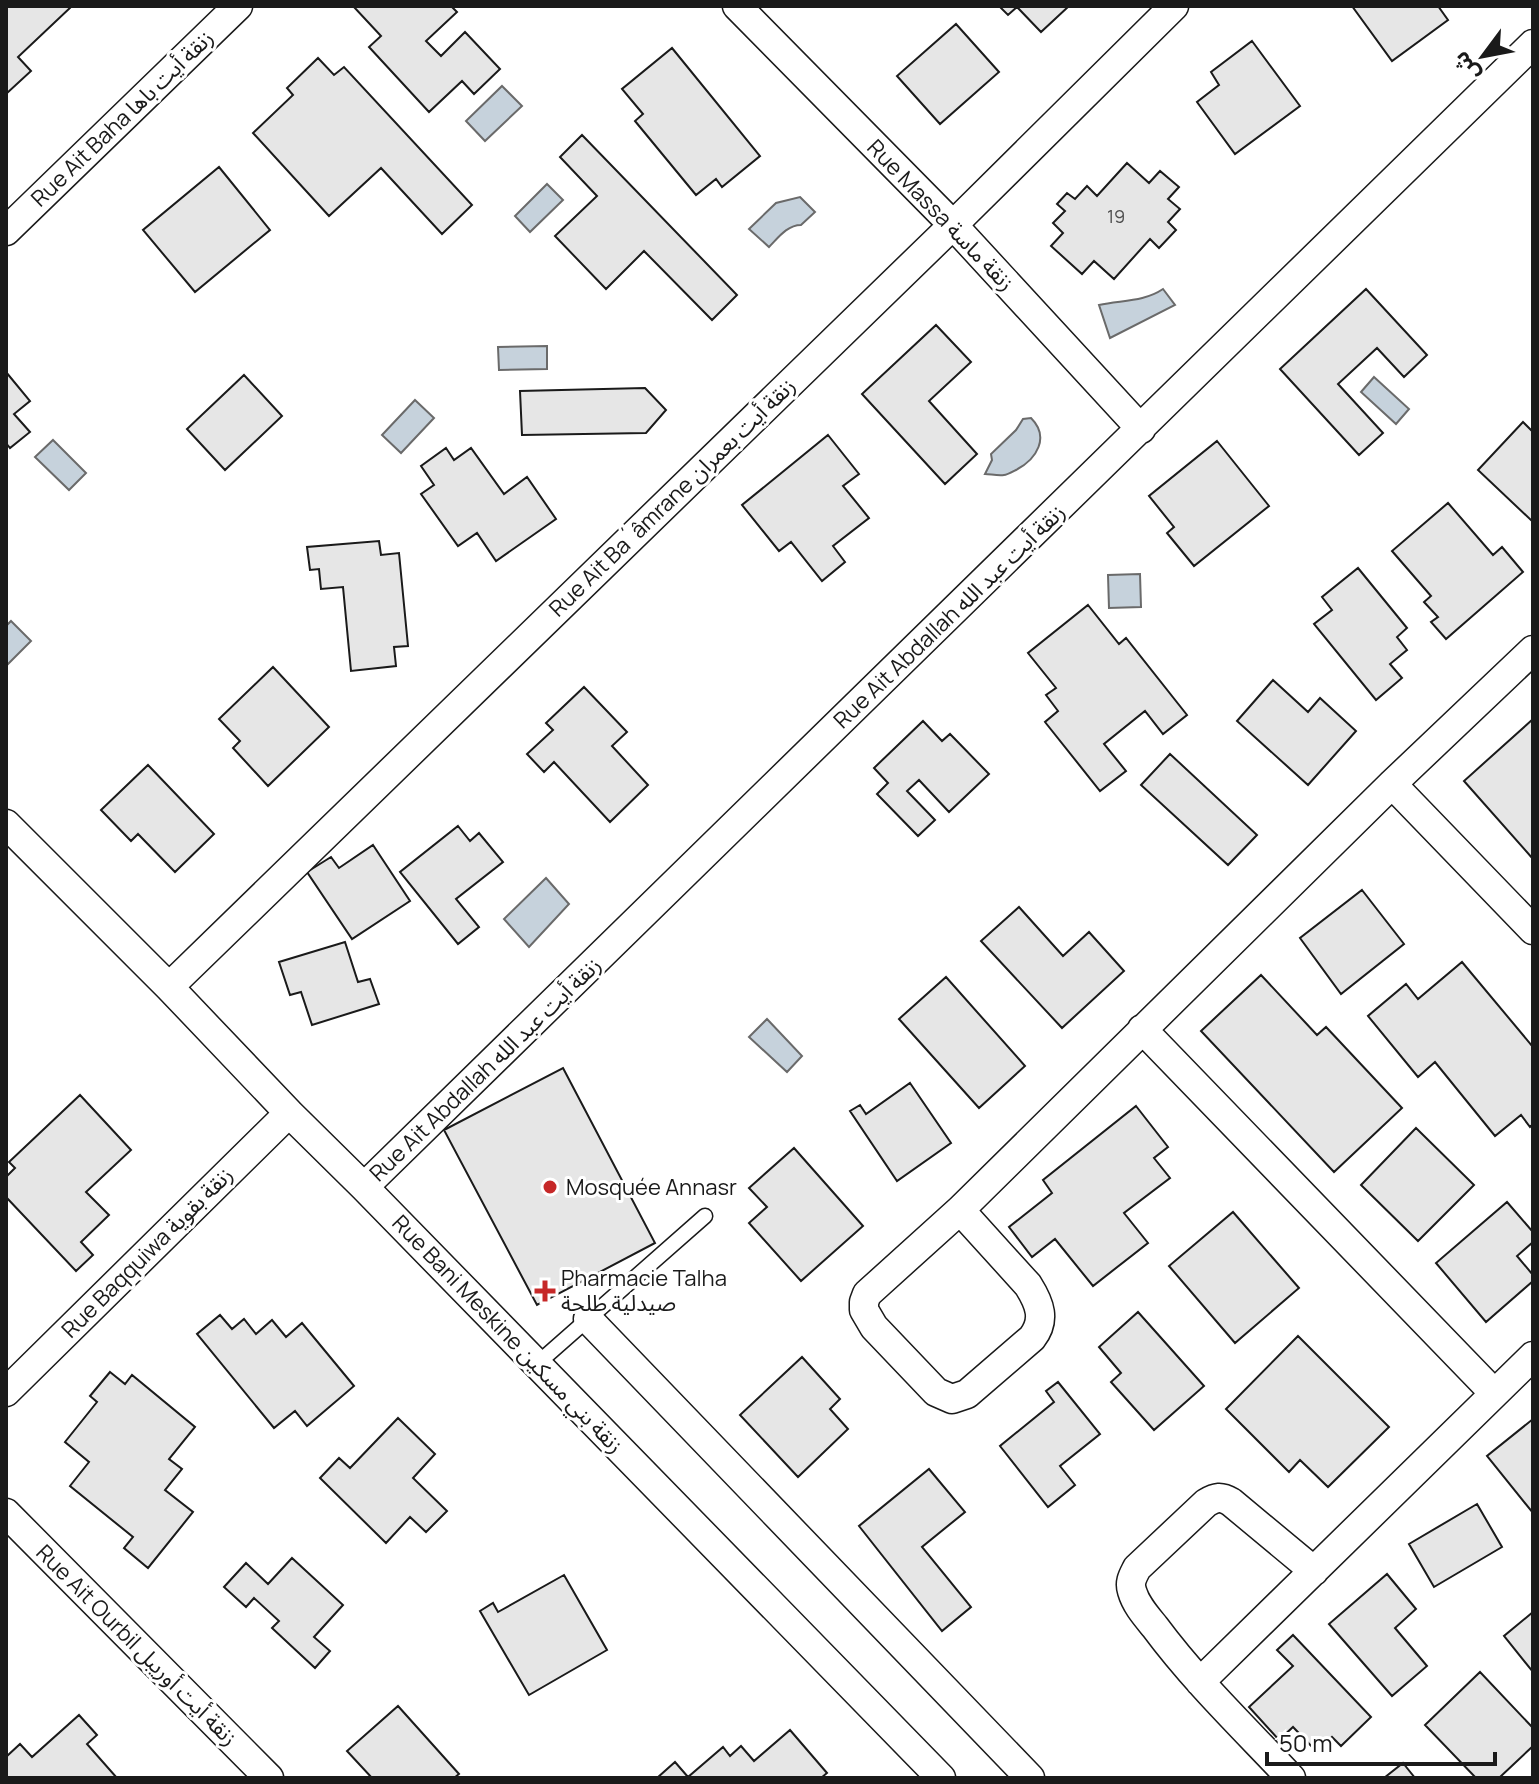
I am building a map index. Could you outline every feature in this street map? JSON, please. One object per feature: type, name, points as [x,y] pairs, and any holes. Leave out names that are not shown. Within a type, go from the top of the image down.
[{"type":"street","name":"Rue Ait Baha زنقة أيت باها","points":[[6,231],[238,6]]},
{"type":"street","name":"Rue Massa زنقة ماسة","points":[[737,6],[953,225],[1141,429]]},
{"type":"street","name":"Rue Ait Ba´âmrane زنقة أيت بعمران","points":[[169,987],[1174,6]]},
{"type":"street","name":"Rue Ait Abdallah زنقة أيت عبد الله","points":[[364,1187],[1533,44]]},
{"type":"street","points":[[960,1210],[1028,1285],[1040,1307],[1041,1319],[1039,1330],[1032,1338],[967,1394],[952,1399],[936,1392],[874,1327],[867,1318],[864,1302],[867,1294],[960,1210],[1392,784],[1533,650]]},
{"type":"street","points":[[1392,784],[1533,930]]},
{"type":"street","name":"Rue Bani Meskine زنقة بني مسكين","points":[[6,824],[941,1778]]},
{"type":"street","points":[[1142,1029],[1494,1393]]},
{"type":"street","name":"Rue Baqquiwa زنقة بقوية","points":[[6,1392],[289,1113]]},
{"type":"street","points":[[588,1319],[1030,1778]]},
{"type":"street","points":[[1200,1682],[1533,1356]]},
{"type":"street","points":[[1291,1778],[1164,1640],[1138,1605],[1131,1589],[1132,1577],[1137,1568],[1215,1497],[1231,1502],[1314,1571]]},
{"type":"street","name":"Rue Ait Ourbil زنقة أيت أوريبل","points":[[6,1513],[269,1778]]},
{"type":"lane","points":[[537,1364],[705,1216]]},
{"type":"shaded area","points":[[502,86],[522,106],[485,141],[466,121]]},
{"type":"shaded area","points":[[547,184],[563,200],[530,232],[515,216]]},
{"type":"shaded area","points":[[800,197],[815,212],[801,225],[779,236],[769,247],[749,229],[776,203]]},
{"type":"shaded area","points":[[1163,289],[1175,305],[1110,338],[1099,305],[1140,298]]},
{"type":"shaded area","points":[[547,346],[547,369],[499,370],[498,347]]},
{"type":"shaded area","points":[[1374,377],[1409,409],[1396,424],[1361,392]]},
{"type":"shaded area","points":[[415,400],[434,418],[401,453],[382,435]]},
{"type":"shaded area","points":[[1031,418],[1040,433],[1035,454],[1009,474],[985,474],[992,460],[991,454],[1023,419]]},
{"type":"shaded area","points":[[53,440],[86,473],[69,490],[35,457]]},
{"type":"shaded area","points":[[1140,574],[1141,607],[1109,608],[1108,575]]},
{"type":"shaded area","points":[[11,621],[31,641],[6,666],[6,626]]},
{"type":"shaded area","points":[[546,878],[569,904],[529,947],[504,919]]},
{"type":"shaded area","points":[[767,1019],[802,1056],[787,1072],[749,1037]]},
{"type":"building","points":[[6,6],[72,6],[18,57],[31,71],[6,94]]},
{"type":"building","points":[[353,6],[451,6],[457,12],[426,41],[441,56],[465,32],[500,69],[474,94],[462,81],[429,112],[369,47],[381,36]]},
{"type":"building","points":[[999,6],[1069,6],[1041,32],[1017,7],[1008,15]]},
{"type":"building","points":[[1352,6],[1438,6],[1448,20],[1392,61]]},
{"type":"building","points":[[956,24],[999,72],[940,124],[897,76]]},
{"type":"building","points":[[1252,41],[1300,106],[1235,154],[1197,102],[1219,85],[1211,72]]},
{"type":"building","points":[[672,48],[760,156],[722,187],[716,179],[696,195],[635,121],[643,114],[622,89]]},
{"type":"building","points":[[318,58],[334,75],[344,67],[472,205],[442,234],[381,168],[329,216],[253,133],[293,95],[287,88]]},
{"type":"building","points":[[582,135],[737,295],[712,320],[644,251],[606,289],[555,236],[597,196],[560,157]]},
{"type":"building","points":[[1127,163],[1149,183],[1160,171],[1179,187],[1168,199],[1180,209],[1168,222],[1176,230],[1159,248],[1150,239],[1114,279],[1094,261],[1082,274],[1051,246],[1063,233],[1053,223],[1065,211],[1057,204],[1067,193],[1075,199],[1087,186],[1097,196]]},
{"type":"building","points":[[219,167],[270,230],[195,292],[143,230]]},
{"type":"building","points":[[1366,289],[1427,355],[1404,377],[1377,348],[1338,384],[1383,433],[1359,455],[1280,369]]},
{"type":"building","points":[[936,325],[971,362],[929,401],[977,454],[945,484],[862,394]]},
{"type":"building","points":[[6,372],[30,401],[14,414],[30,432],[10,448],[6,443]]},
{"type":"building","points":[[244,375],[282,416],[225,470],[187,429]]},
{"type":"building","points":[[645,388],[666,410],[646,433],[522,435],[520,391]]},
{"type":"building","points":[[1523,422],[1533,432],[1533,522],[1478,470]]},
{"type":"building","points":[[828,435],[859,474],[843,486],[869,518],[833,546],[845,562],[822,581],[791,542],[779,551],[742,505]]},
{"type":"building","points":[[1217,441],[1269,506],[1194,566],[1167,533],[1174,527],[1149,496]]},
{"type":"building","points":[[446,448],[454,460],[471,448],[504,494],[527,477],[556,519],[496,561],[477,533],[458,546],[421,494],[434,485],[421,466]]},
{"type":"building","points":[[1448,503],[1493,555],[1502,547],[1523,572],[1446,639],[1431,622],[1438,617],[1424,602],[1431,596],[1392,551]]},
{"type":"building","points":[[379,541],[381,555],[399,553],[408,646],[394,647],[396,666],[351,671],[343,587],[321,589],[319,569],[310,570],[307,547]]},
{"type":"building","points":[[1358,568],[1407,628],[1397,637],[1407,650],[1390,664],[1402,678],[1376,700],[1314,624],[1332,610],[1322,597]]},
{"type":"building","points":[[1088,605],[1119,644],[1126,638],[1187,715],[1163,734],[1145,711],[1104,744],[1126,771],[1100,791],[1045,722],[1058,711],[1046,695],[1056,688],[1028,653]]},
{"type":"building","points":[[273,667],[329,727],[268,786],[233,748],[240,741],[219,719]]},
{"type":"building","points":[[1273,680],[1308,712],[1320,698],[1356,731],[1308,785],[1237,721]]},
{"type":"building","points":[[584,687],[627,732],[612,746],[648,785],[610,822],[554,762],[544,772],[527,754],[553,730],[546,723]]},
{"type":"building","points":[[1533,719],[1533,859],[1464,781]]},
{"type":"building","points":[[923,721],[942,741],[950,734],[989,774],[949,812],[919,780],[907,791],[935,820],[918,836],[877,794],[888,783],[874,768]]},
{"type":"building","points":[[1170,754],[1257,835],[1228,865],[1141,785]]},
{"type":"building","points":[[148,765],[214,834],[175,872],[138,834],[131,841],[101,810]]},
{"type":"building","points":[[458,826],[470,841],[479,833],[503,862],[456,899],[479,927],[458,944],[400,872]]},
{"type":"building","points":[[373,845],[410,901],[352,939],[307,872],[331,857],[339,868]]},
{"type":"building","points":[[1362,890],[1404,944],[1341,994],[1300,938]]},
{"type":"building","points":[[1019,907],[1063,956],[1089,932],[1124,971],[1062,1028],[981,941]]},
{"type":"building","points":[[345,942],[358,982],[370,979],[379,1004],[312,1025],[301,992],[290,995],[279,962]]},
{"type":"building","points":[[1462,962],[1533,1047],[1533,1124],[1530,1127],[1521,1115],[1495,1136],[1435,1062],[1418,1077],[1368,1016],[1406,984],[1418,999]]},
{"type":"building","points":[[1261,975],[1317,1035],[1326,1027],[1402,1108],[1334,1172],[1201,1031]]},
{"type":"building","points":[[946,977],[1025,1066],[979,1108],[899,1019]]},
{"type":"building","name":"Mosquée Annasr","points":[[563,1068],[655,1243],[537,1305],[444,1130]]},
{"type":"building","points":[[910,1083],[951,1143],[897,1181],[850,1111],[860,1105],[866,1114]]},
{"type":"building","points":[[80,1095],[131,1150],[86,1192],[109,1215],[81,1242],[93,1255],[76,1271],[6,1197],[6,1177],[15,1168],[9,1162]]},
{"type":"building","points":[[1136,1106],[1168,1147],[1154,1158],[1170,1178],[1124,1213],[1148,1243],[1093,1286],[1055,1239],[1032,1257],[1009,1227],[1052,1193],[1043,1180]]},
{"type":"building","points":[[1416,1128],[1474,1185],[1418,1241],[1361,1185]]},
{"type":"building","points":[[794,1148],[863,1226],[801,1281],[749,1223],[767,1207],[749,1188]]},
{"type":"building","points":[[1507,1202],[1533,1232],[1533,1242],[1517,1256],[1533,1275],[1533,1281],[1486,1322],[1436,1263]]},
{"type":"building","points":[[1233,1212],[1299,1288],[1235,1343],[1169,1266]]},
{"type":"building","points":[[1138,1312],[1204,1386],[1154,1430],[1111,1382],[1121,1373],[1099,1347]]},
{"type":"building","points":[[220,1315],[232,1329],[244,1319],[256,1334],[272,1320],[286,1337],[302,1323],[354,1386],[307,1426],[295,1411],[274,1428],[197,1334]]},
{"type":"building","points":[[1298,1336],[1389,1427],[1328,1487],[1300,1460],[1289,1472],[1226,1409]]},
{"type":"building","points":[[802,1357],[840,1399],[830,1409],[848,1429],[798,1477],[740,1415]]},
{"type":"building","points":[[110,1372],[125,1384],[132,1375],[195,1427],[169,1459],[182,1469],[165,1490],[193,1512],[148,1568],[124,1548],[133,1537],[70,1486],[89,1462],[65,1442],[97,1402],[90,1396]]},
{"type":"building","points":[[1058,1382],[1100,1434],[1060,1466],[1075,1485],[1048,1507],[1000,1446],[1054,1402],[1046,1391]]},
{"type":"building","points":[[398,1418],[435,1454],[413,1478],[447,1511],[426,1532],[410,1517],[386,1543],[320,1478],[339,1458],[350,1468]]},
{"type":"building","points":[[1533,1419],[1533,1513],[1487,1456]]},
{"type":"building","points":[[929,1469],[965,1512],[922,1547],[971,1607],[942,1631],[859,1526]]},
{"type":"building","points":[[1477,1504],[1502,1547],[1434,1587],[1409,1544]]},
{"type":"building","points":[[292,1558],[343,1605],[314,1637],[330,1651],[315,1668],[272,1628],[279,1621],[254,1598],[246,1607],[224,1587],[246,1563],[268,1584]]},
{"type":"building","points":[[1387,1574],[1416,1609],[1395,1628],[1427,1666],[1392,1696],[1329,1624]]},
{"type":"building","points":[[564,1575],[607,1650],[529,1695],[480,1611],[493,1603],[498,1612]]},
{"type":"building","points":[[1533,1612],[1533,1672],[1504,1636]]},
{"type":"building","points":[[1293,1635],[1371,1717],[1341,1746],[1332,1737],[1317,1752],[1293,1727],[1279,1740],[1249,1707],[1293,1666],[1277,1650]]},
{"type":"building","points":[[1480,1672],[1533,1728],[1533,1746],[1499,1778],[1476,1778],[1425,1725]]},
{"type":"building","points":[[398,1706],[459,1774],[454,1778],[372,1778],[347,1751]]},
{"type":"building","points":[[79,1715],[97,1735],[87,1744],[117,1778],[6,1778],[6,1757],[20,1744],[32,1757]]},
{"type":"building","points":[[790,1730],[827,1773],[821,1778],[657,1778],[675,1762],[688,1777],[723,1747],[730,1756],[741,1746],[754,1761]]},
{"type":"building","points":[[1403,1763],[1415,1778],[1384,1778]]},
{"type":"place","name":"Mosquée Annasr","points":[[550,1187]]},
{"type":"place","name":"Pharmacie Talha صيدلية طلحة","points":[[545,1291]]}]
